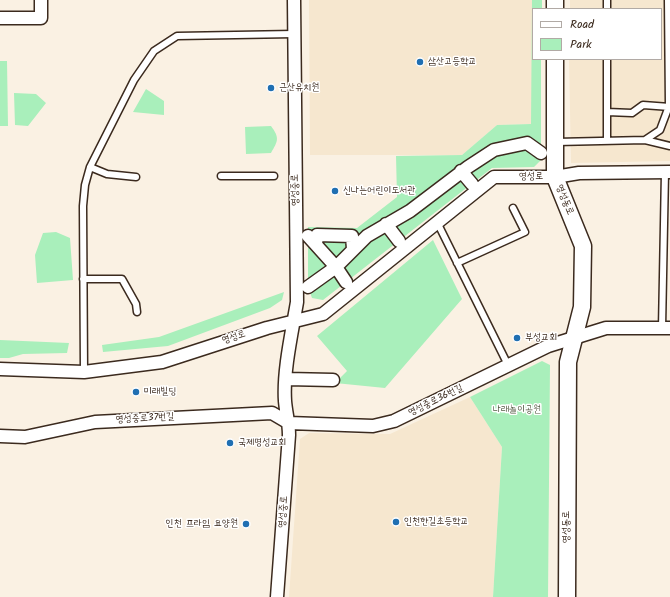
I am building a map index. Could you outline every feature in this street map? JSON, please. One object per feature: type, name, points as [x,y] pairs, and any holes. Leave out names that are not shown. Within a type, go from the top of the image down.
[{"type":"street","points":[[0,18],[41,18],[41,0]]},
{"type":"street","name":"영성중로","points":[[278,597],[289,423],[285,401],[297,302],[294,0]]},
{"type":"street","name":"영성동로","points":[[555,60],[555,177],[582,246],[582,307],[568,362],[567,597]]},
{"type":"street","points":[[308,287],[336,267],[367,236],[410,211],[462,171],[494,150],[527,143],[541,153]]},
{"type":"street","points":[[462,171],[472,184]]},
{"type":"street","name":"영성로","points":[[0,369],[84,372],[162,362],[267,328],[323,314],[494,177],[555,177],[579,173],[668,172]]},
{"type":"street","points":[[386,224],[399,241]]},
{"type":"street","points":[[346,282],[336,267],[312,240],[317,235],[352,236],[353,249]]},
{"type":"street","points":[[574,338],[606,328],[666,328]]},
{"type":"street","name":"영성중로36번길","points":[[289,423],[373,426],[394,421],[548,346],[574,338]]},
{"type":"street","points":[[287,379],[333,380]]},
{"type":"street","name":"영성중로37번길","points":[[0,436],[24,436],[94,422],[272,413],[289,423]]},
{"type":"lane","points":[[645,140],[660,130],[670,107],[668,0]]},
{"type":"lane","points":[[84,372],[83,206],[86,185],[90,167],[134,80],[154,51],[177,36],[294,34]]},
{"type":"lane","points":[[607,60],[607,141]]},
{"type":"lane","points":[[607,112],[632,113],[643,105],[670,107]]},
{"type":"lane","points":[[555,142],[645,140],[670,146]]},
{"type":"lane","points":[[662,144],[670,140]]},
{"type":"lane","points":[[90,167],[107,174],[136,177]]},
{"type":"lane","name":"영성로","points":[[666,328],[668,172]]},
{"type":"lane","points":[[221,176],[274,176]]},
{"type":"lane","points":[[457,263],[525,232],[513,208]]},
{"type":"lane","points":[[437,222],[508,365]]},
{"type":"lane","points":[[84,279],[122,279],[136,304],[137,312]]},
{"type":"shaded area","name":"삼산고등학교","points":[[309,0],[532,0],[532,124],[497,125],[462,155],[310,155]]},
{"type":"shaded area","points":[[570,0],[670,0],[670,161],[571,163],[569,60],[662,60],[662,8],[570,8]]},
{"type":"shaded area","name":"인천한길초등학교","points":[[470,397],[502,447],[493,597],[289,597],[300,439],[309,433],[390,434]]},
{"type":"green space","points":[[532,0],[542,0],[542,8],[532,8],[532,60],[541,60],[541,160],[534,167],[492,168],[323,300],[312,298],[308,287],[308,227],[357,228],[397,197],[396,156],[462,155],[497,125],[531,124]]},
{"type":"green space","points":[[0,61],[7,61],[8,126],[0,126]]},
{"type":"green space","points":[[146,89],[164,101],[164,115],[133,112]]},
{"type":"green space","points":[[14,93],[36,94],[46,103],[28,126],[15,125]]},
{"type":"green space","points":[[271,126],[276,134],[277,140],[271,153],[246,154],[245,127]]},
{"type":"green space","points":[[56,232],[70,238],[73,280],[37,283],[35,255],[43,233]]},
{"type":"green space","points":[[433,240],[462,299],[385,388],[335,383],[347,371],[317,336]]},
{"type":"green space","points":[[284,292],[282,300],[270,308],[168,346],[103,352],[102,345],[159,337]]},
{"type":"green space","points":[[0,340],[69,343],[67,353],[23,354],[9,358],[0,358]]},
{"type":"green space","name":"나래놀이공원","points":[[542,361],[550,365],[548,597],[493,597],[502,447],[470,397]]},
{"type":"place","name":"삼산고등학교","points":[[420,62]]},
{"type":"place","name":"근산유치원","points":[[271,88]]},
{"type":"place","name":"신나는어린이도서관","points":[[335,191]]},
{"type":"place","name":"부성교회","points":[[517,338]]},
{"type":"place","name":"미래빌딩","points":[[136,392]]},
{"type":"place","name":"국제명성교회","points":[[230,443]]},
{"type":"place","name":"인천한길초등학교","points":[[396,522]]},
{"type":"place","name":"인천 프라임 요양원","points":[[246,524]]}]
